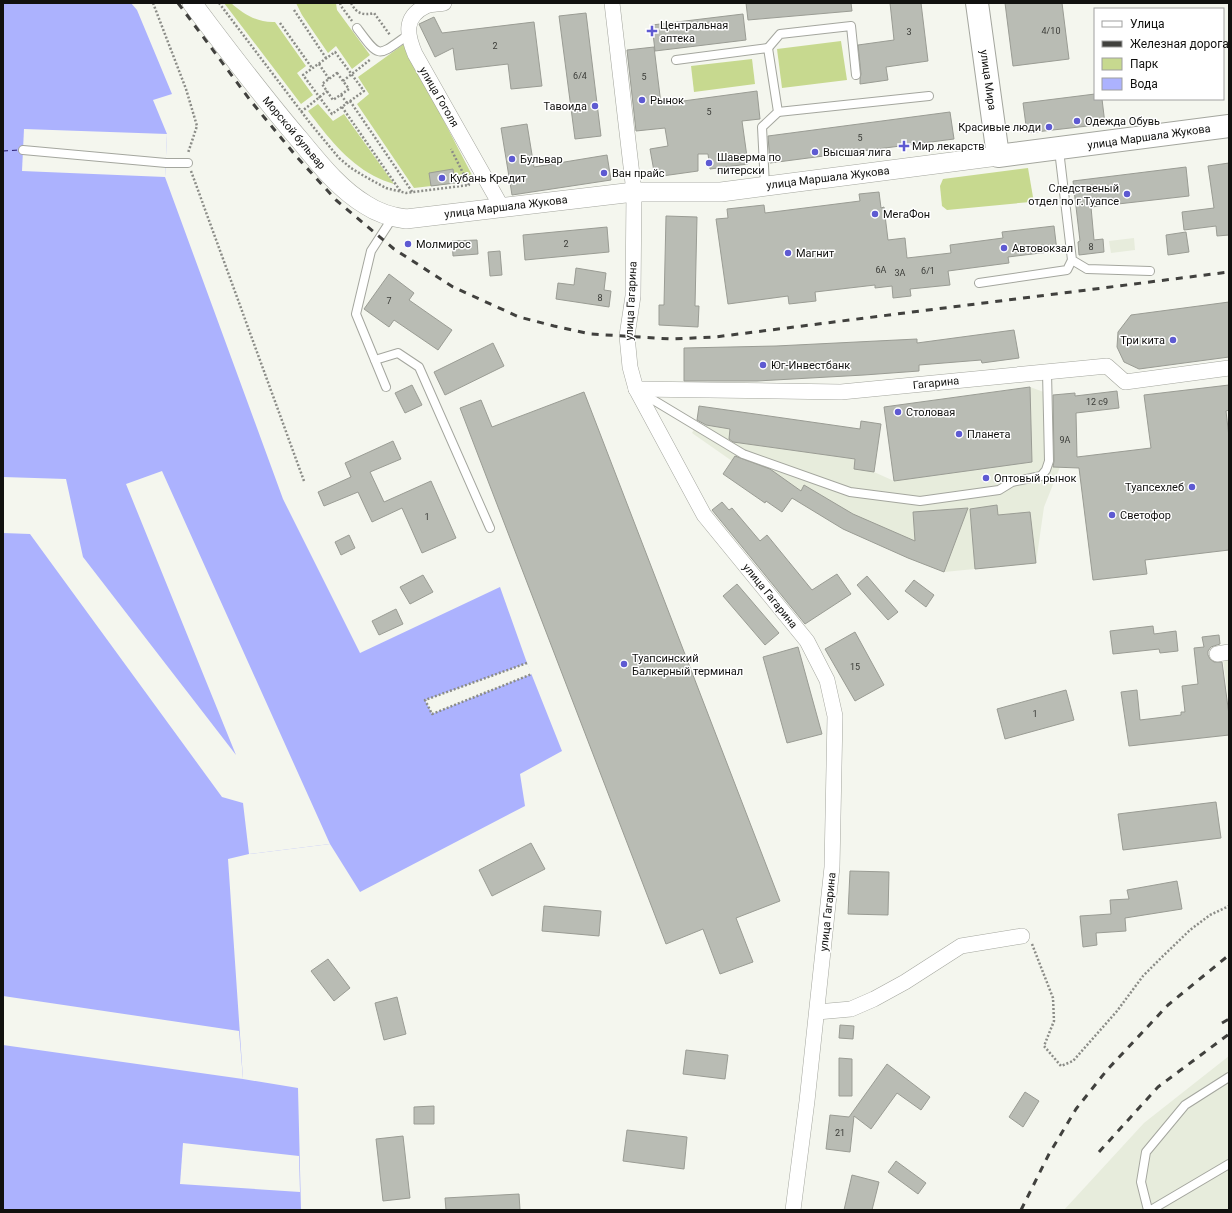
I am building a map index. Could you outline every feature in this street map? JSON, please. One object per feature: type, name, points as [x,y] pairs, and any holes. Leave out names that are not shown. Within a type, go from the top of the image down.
[{"type":"main road","name":"улица Мира","points":[[977,3],[998,156]]},
{"type":"main road","name":"улица Маршала Жукова","points":[[998,156],[1229,126]]},
{"type":"street","name":"Морской бульвар","points":[[192,3],[266,101],[326,171],[365,205],[377,212],[406,219],[426,216]]},
{"type":"street","points":[[402,39],[407,31],[409,22],[414,15],[427,5],[444,3]]},
{"type":"street","name":"улица Гагарина","points":[[612,3],[634,192],[633,296],[627,336],[630,367],[636,389],[704,514],[807,640],[828,680],[835,716],[832,868],[807,1101],[793,1210]]},
{"type":"street","name":"улица Гоголя","points":[[402,39],[415,54],[501,206]]},
{"type":"street","name":"улица Маршала Жукова","points":[[426,216],[501,206],[634,192],[721,192],[998,156]]},
{"type":"street","name":"Гагарина","points":[[636,389],[841,392],[1107,366],[1125,382],[1229,368]]},
{"type":"street","points":[[817,1012],[851,1009],[874,999],[906,982],[961,946],[1022,936]]},
{"type":"lane","points":[[676,60],[768,48],[780,34],[851,26],[856,75]]},
{"type":"lane","points":[[356,28],[371,48],[376,51],[381,52],[402,39]]},
{"type":"lane","points":[[768,48],[778,112]]},
{"type":"lane","points":[[765,186],[762,127],[778,112],[929,96]]},
{"type":"lane","points":[[979,283],[1067,270],[1072,260],[1059,149]]},
{"type":"lane","points":[[23,150],[188,164]]},
{"type":"lane","points":[[386,387],[356,314],[371,251],[393,217]]},
{"type":"lane","points":[[1072,260],[1087,269],[1150,271]]},
{"type":"lane","points":[[375,360],[398,353],[419,367],[490,528]]},
{"type":"lane","points":[[636,389],[743,454],[850,492],[920,501],[999,490],[1012,482],[1041,476],[1046,470],[1049,461],[1047,372]]},
{"type":"lane","points":[[1148,1210],[1141,1182],[1146,1152],[1185,1105],[1229,1077]]},
{"type":"lane","points":[[1151,1210],[1229,1164]]},
{"type":"path","points":[[153,3],[186,89],[197,126],[186,158],[304,481]]},
{"type":"path","points":[[220,3],[301,112],[339,158],[364,176],[386,188],[401,192],[413,193],[469,185]]},
{"type":"path","points":[[340,3],[356,28]]},
{"type":"path","points":[[351,3],[358,12],[368,15],[374,14],[402,39]]},
{"type":"path","points":[[294,10],[326,58]]},
{"type":"path","points":[[280,23],[312,68]]},
{"type":"path","points":[[335,52],[364,92],[332,114],[303,75],[319,64],[335,52]]},
{"type":"path","points":[[343,81],[381,52]]},
{"type":"path","points":[[319,64],[329,78]]},
{"type":"path","points":[[338,73],[349,89],[333,100],[322,84],[329,78],[338,73]]},
{"type":"path","points":[[301,112],[327,91]]},
{"type":"path","points":[[341,94],[347,104]]},
{"type":"path","points":[[350,101],[413,193]]},
{"type":"path","points":[[342,107],[401,192]]},
{"type":"path","points":[[527,663],[425,700],[432,714],[532,674]]},
{"type":"path","points":[[1022,936],[1032,942],[1053,998],[1054,1021],[1044,1046],[1061,1066],[1073,1061],[1117,1011],[1143,976],[1190,930],[1210,915],[1229,906]]},
{"type":"shaded area","points":[[1134,238],[1135,250],[1111,253],[1109,241]]},
{"type":"shaded area","name":"Оптовый рынок","points":[[1030,387],[1052,395],[1053,467],[1060,467],[1044,507],[1036,563],[944,572],[908,558],[795,500],[790,499],[692,433],[697,424],[730,429],[729,441],[855,459],[874,472],[894,481],[1032,462]]},
{"type":"shaded area","points":[[1229,659],[1229,704],[1223,660]]},
{"type":"shaded area","points":[[1229,1056],[1229,1210],[1064,1210],[1144,1123]]},
{"type":"green space","points":[[224,3],[231,3],[251,17],[263,21],[275,22],[306,66],[297,73],[313,95],[301,104]]},
{"type":"green space","points":[[296,3],[336,3],[337,10],[370,55],[352,69],[336,46],[328,53],[302,15]]},
{"type":"green space","points":[[841,41],[847,80],[782,88],[777,49]]},
{"type":"green space","points":[[404,44],[474,181],[414,188],[357,104],[369,94],[358,77]]},
{"type":"green space","points":[[752,59],[755,84],[694,92],[691,66]]},
{"type":"green space","points":[[318,104],[333,121],[344,114],[394,184],[376,177],[364,170],[338,147],[322,130],[308,111]]},
{"type":"green space","points":[[1028,168],[1033,197],[1030,202],[947,210],[942,206],[940,186],[943,179]]},
{"type":"water","points":[[3,3],[131,3],[137,10],[172,94],[153,100],[167,134],[165,177],[283,499],[360,653],[500,587],[527,663],[562,751],[520,774],[525,806],[360,892],[330,844],[249,854],[228,859],[243,1079],[298,1088],[301,1210],[3,1210]]},
{"type":"pier","points":[[24,129],[167,134],[165,177],[22,171]]},
{"type":"pier","points":[[162,471],[330,844],[249,854],[243,803],[222,797],[30,534],[3,533],[3,477],[66,479],[83,557],[236,755],[126,484]]},
{"type":"pier","points":[[527,663],[532,674],[432,714],[425,700]]},
{"type":"pier","points":[[3,996],[239,1031],[243,1079],[3,1045]]},
{"type":"pier","points":[[183,1143],[299,1156],[300,1192],[180,1184]]},
{"type":"building","points":[[746,3],[851,3],[852,11],[748,20]]},
{"type":"building","points":[[890,3],[921,3],[928,61],[886,67],[888,80],[860,84],[861,74],[858,45],[894,40]]},
{"type":"building","points":[[1005,3],[1062,3],[1069,59],[1013,66]]},
{"type":"building","points":[[586,13],[601,136],[575,139],[559,16]]},
{"type":"building","points":[[743,14],[746,40],[655,51],[652,25]]},
{"type":"building","points":[[434,17],[442,33],[534,22],[542,86],[511,89],[508,64],[456,70],[453,48],[435,57],[419,24]]},
{"type":"building","points":[[654,47],[661,104],[757,91],[760,119],[742,121],[748,164],[710,169],[708,154],[698,154],[698,171],[655,177],[650,149],[668,146],[665,128],[636,131],[627,50]]},
{"type":"building","points":[[1094,94],[1094,100],[1102,100],[1105,124],[1027,133],[1023,103]]},
{"type":"building","points":[[950,112],[954,139],[770,163],[768,136]]},
{"type":"building","points":[[527,124],[534,167],[607,155],[611,180],[512,195],[501,128]]},
{"type":"building","points":[[1229,163],[1229,235],[1217,236],[1216,226],[1184,230],[1182,212],[1214,208],[1208,166]]},
{"type":"building","points":[[1186,167],[1189,196],[1091,207],[1094,240],[1103,239],[1104,252],[1079,255],[1078,242],[1080,241],[1073,181]]},
{"type":"building","name":"Кубань Кредит","points":[[453,169],[455,183],[431,186],[429,173]]},
{"type":"building","points":[[879,192],[881,208],[884,207],[888,240],[905,238],[907,258],[951,253],[950,245],[1003,238],[1002,232],[1054,226],[1057,251],[1008,257],[1009,263],[948,271],[950,285],[910,289],[911,296],[893,298],[892,286],[875,288],[875,285],[815,292],[816,301],[789,304],[788,296],[728,304],[716,219],[728,218],[727,209],[764,205],[765,213],[860,201],[859,194]]},
{"type":"building","points":[[666,216],[697,217],[695,306],[699,306],[698,327],[659,325],[659,305],[664,305]]},
{"type":"building","points":[[607,227],[609,252],[525,260],[523,235]]},
{"type":"building","points":[[1186,232],[1189,252],[1168,255],[1166,235]]},
{"type":"building","points":[[477,240],[478,254],[453,256],[452,241]]},
{"type":"building","points":[[500,251],[502,275],[490,276],[488,252]]},
{"type":"building","points":[[576,268],[606,273],[604,290],[611,291],[609,307],[556,299],[558,283],[574,285]]},
{"type":"building","points":[[389,274],[414,293],[409,300],[452,330],[438,350],[394,320],[389,327],[364,309]]},
{"type":"building","name":"Три кита","points":[[1229,302],[1229,357],[1139,369],[1124,362],[1117,347],[1118,332],[1131,315]]},
{"type":"building","points":[[1014,330],[1019,358],[982,363],[981,360],[919,365],[919,371],[864,375],[757,381],[684,381],[684,348],[776,346],[917,339],[917,343]]},
{"type":"building","points":[[493,343],[504,366],[445,395],[434,372]]},
{"type":"building","points":[[412,385],[422,405],[405,413],[395,393]]},
{"type":"building","points":[[1229,385],[1229,410],[1226,411],[1229,437],[1229,550],[1145,560],[1147,574],[1093,580],[1079,468],[1053,467],[1053,395],[1075,393],[1075,396],[1117,391],[1119,408],[1076,413],[1077,457],[1151,448],[1144,395]]},
{"type":"building","name":"Планета","points":[[1030,387],[1032,462],[894,481],[884,407]]},
{"type":"building","name":"Туапсинский Балкерный терминал","points":[[584,392],[780,901],[736,918],[753,962],[720,974],[703,929],[666,944],[460,408],[481,400],[492,427]]},
{"type":"building","points":[[699,406],[860,429],[861,421],[881,424],[874,472],[854,469],[855,459],[733,442],[729,439],[730,429],[706,425],[697,420]]},
{"type":"building","points":[[393,441],[401,459],[370,472],[384,502],[431,481],[456,538],[422,553],[402,508],[372,522],[358,492],[324,506],[318,492],[351,477],[345,463]]},
{"type":"building","points":[[735,456],[770,469],[801,491],[804,485],[853,514],[915,541],[913,512],[968,508],[944,572],[908,558],[843,529],[792,498],[782,512],[766,501],[765,503],[723,474]]},
{"type":"building","points":[[722,502],[729,510],[732,508],[760,541],[767,535],[812,590],[837,574],[851,594],[805,624],[712,510]]},
{"type":"building","points":[[997,505],[998,515],[1030,512],[1036,563],[975,569],[970,509]]},
{"type":"building","points":[[349,535],[355,548],[341,555],[335,542]]},
{"type":"building","points":[[423,575],[433,592],[410,604],[400,587]]},
{"type":"building","points":[[867,576],[898,612],[888,620],[857,585]]},
{"type":"building","points":[[914,580],[934,595],[926,607],[905,591]]},
{"type":"building","points":[[737,584],[779,633],[765,645],[723,596]]},
{"type":"building","points":[[396,609],[403,624],[379,635],[372,621]]},
{"type":"building","points":[[1153,626],[1154,634],[1176,631],[1178,651],[1160,653],[1159,649],[1113,654],[1110,631]]},
{"type":"building","points":[[855,632],[884,685],[855,701],[825,649]]},
{"type":"building","points":[[1219,635],[1220,644],[1211,647],[1208,651],[1208,655],[1214,662],[1222,662],[1229,715],[1229,735],[1129,746],[1121,692],[1137,690],[1140,720],[1181,715],[1181,712],[1185,712],[1182,686],[1198,684],[1194,648],[1204,647],[1202,637]]},
{"type":"building","points":[[798,647],[822,734],[787,743],[763,657]]},
{"type":"building","points":[[1066,690],[1074,720],[1005,739],[997,709]]},
{"type":"building","points":[[1216,802],[1221,838],[1123,850],[1118,814]]},
{"type":"building","points":[[531,843],[545,869],[492,896],[479,870]]},
{"type":"building","points":[[850,871],[889,872],[888,915],[848,914]]},
{"type":"building","points":[[1177,881],[1182,909],[1125,918],[1126,931],[1096,933],[1097,945],[1083,947],[1080,916],[1111,914],[1110,900],[1129,899],[1127,890]]},
{"type":"building","points":[[544,906],[601,911],[599,936],[542,931]]},
{"type":"building","points":[[328,959],[350,988],[334,1001],[311,971]]},
{"type":"building","points":[[397,997],[406,1034],[384,1040],[375,1003]]},
{"type":"building","points":[[840,1025],[854,1026],[853,1039],[839,1038]]},
{"type":"building","points":[[686,1050],[728,1055],[725,1079],[683,1074]]},
{"type":"building","points":[[839,1058],[852,1059],[852,1096],[839,1096]]},
{"type":"building","points":[[887,1064],[930,1097],[921,1110],[897,1093],[871,1129],[854,1116],[850,1152],[826,1149],[830,1115],[849,1117]]},
{"type":"building","points":[[1025,1092],[1039,1101],[1023,1127],[1009,1117]]},
{"type":"building","points":[[434,1106],[434,1124],[414,1124],[414,1107]]},
{"type":"building","points":[[627,1130],[687,1137],[684,1169],[623,1161]]},
{"type":"building","points":[[403,1136],[410,1198],[383,1201],[376,1139]]},
{"type":"building","points":[[896,1161],[926,1183],[918,1194],[888,1172]]},
{"type":"building","points":[[852,1175],[879,1182],[872,1210],[844,1210]]},
{"type":"building","points":[[519,1194],[520,1210],[446,1210],[445,1198]]},
{"type":"ferry route","points":[[3,151],[19,150]]},
{"type":"railway","points":[[178,3],[250,100],[296,156],[336,200],[394,249],[453,287],[519,317],[554,326],[591,334],[671,339],[715,337],[1229,272]]},
{"type":"railway","points":[[1021,1210],[1049,1154],[1076,1109],[1107,1070],[1168,1005],[1229,955]]},
{"type":"railway","points":[[1222,1023],[1229,1019]]},
{"type":"railway","points":[[1099,1152],[1158,1087],[1229,1034]]},
{"type":"place","name":"Центральная аптека","points":[[652,31]]},
{"type":"place","name":"Рынок","points":[[642,100]]},
{"type":"place","name":"Тавоида","points":[[595,106]]},
{"type":"place","name":"Одежда Обувь","points":[[1077,121]]},
{"type":"place","name":"Красивые люди","points":[[1049,127]]},
{"type":"place","name":"Мир лекарств","points":[[904,146]]},
{"type":"place","name":"Высшая лига","points":[[815,152]]},
{"type":"place","name":"Бульвар","points":[[512,159]]},
{"type":"place","name":"Шаверма по питерски","points":[[709,163]]},
{"type":"place","name":"Ван прайс","points":[[604,173]]},
{"type":"place","name":"Кубань Кредит","points":[[442,178]]},
{"type":"place","name":"Следственый отдел по г.Туапсе","points":[[1127,194]]},
{"type":"place","name":"МегаФон","points":[[875,214]]},
{"type":"place","name":"Молмирос","points":[[408,244]]},
{"type":"place","name":"Автовокзал","points":[[1004,248]]},
{"type":"place","name":"Магнит","points":[[788,253]]},
{"type":"place","name":"Три кита","points":[[1173,340]]},
{"type":"place","name":"Юг-Инвестбанк","points":[[763,365]]},
{"type":"place","name":"Столовая","points":[[898,412]]},
{"type":"place","name":"Планета","points":[[959,434]]},
{"type":"place","name":"Оптовый рынок","points":[[986,478]]},
{"type":"place","name":"Туапсехлеб","points":[[1192,487]]},
{"type":"place","name":"Светофор","points":[[1112,515]]},
{"type":"place","name":"Туапсинский Балкерный терминал","points":[[624,664]]}]
